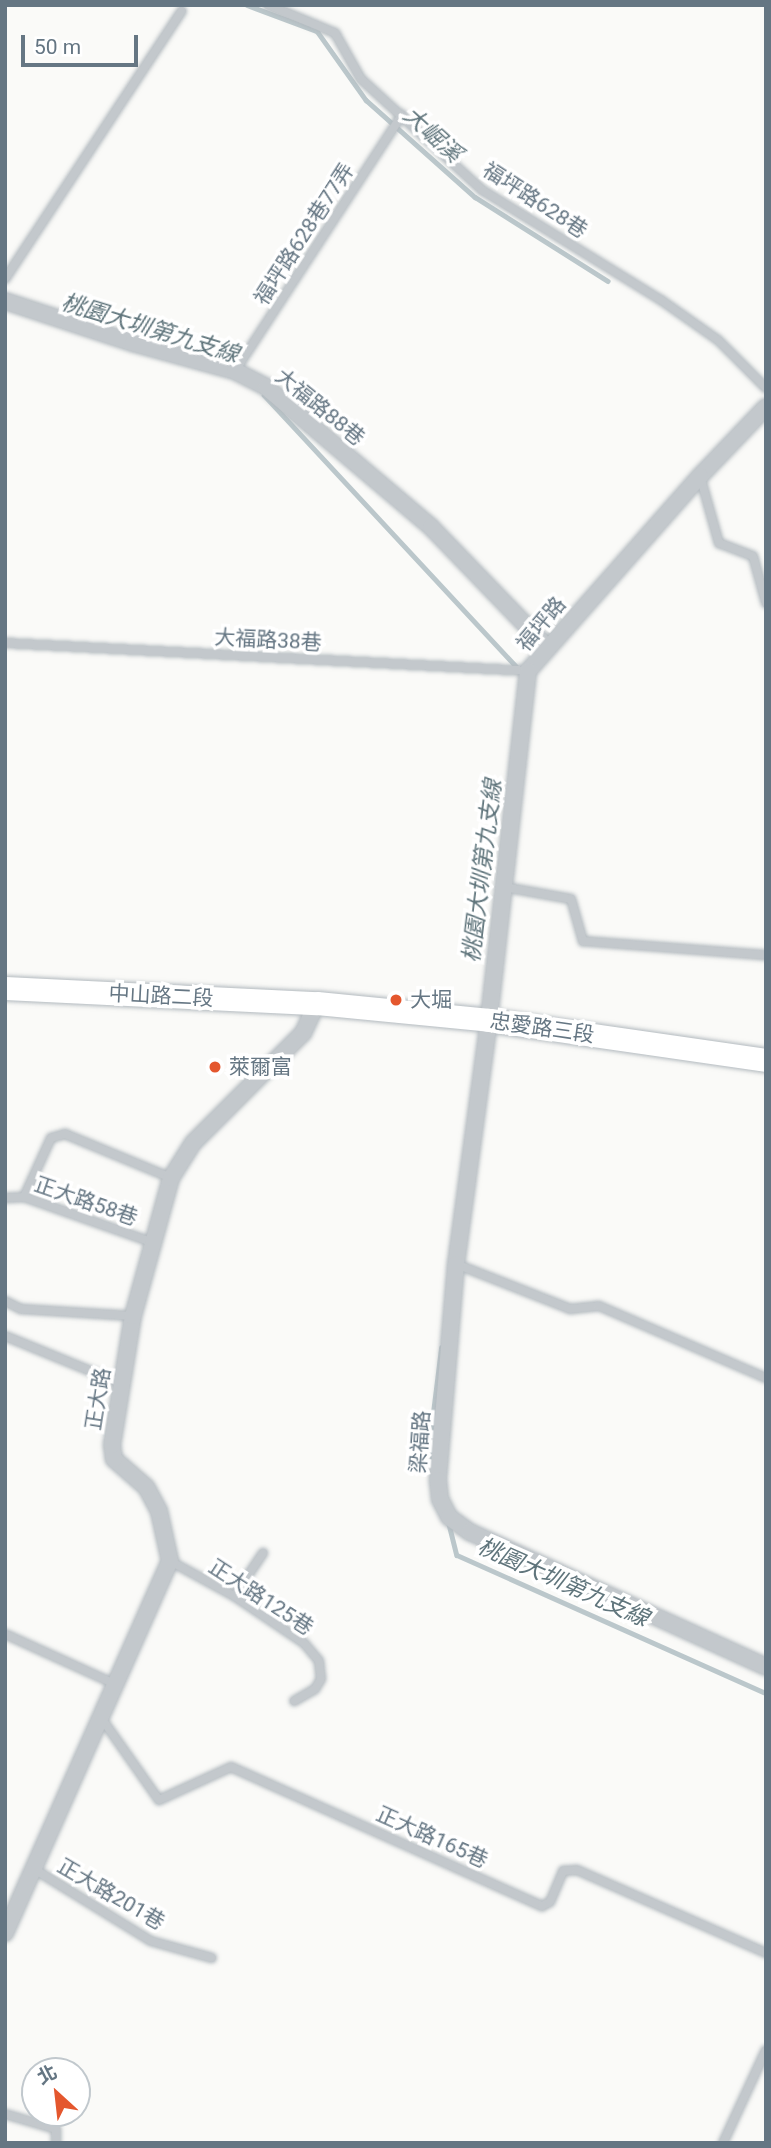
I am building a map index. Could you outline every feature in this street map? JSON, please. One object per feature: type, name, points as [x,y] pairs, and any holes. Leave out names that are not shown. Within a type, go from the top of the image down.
[{"type":"main road","name":"中山路二段","points":[[5,988],[317,1003]]},
{"type":"main road","name":"忠愛路三段","points":[[317,1003],[484,1020],[766,1060]]},
{"type":"street","name":"大福路88巷","points":[[5,302],[235,371],[266,387],[431,527],[547,647]]},
{"type":"street","name":"福坪路","points":[[484,1020],[504,887],[528,671],[700,476],[766,407]]},
{"type":"street","name":"正大路","points":[[170,1561],[159,1511],[146,1487],[114,1459],[112,1445],[133,1316],[171,1178],[193,1143],[303,1033],[317,1003]]},
{"type":"street","name":"梁福路","points":[[484,1020],[456,1264],[438,1480],[440,1499],[449,1517],[470,1532],[766,1667]]},
{"type":"street","points":[[5,1933],[170,1561]]},
{"type":"lane","name":"福坪路628巷","points":[[268,5],[335,33],[361,79],[482,190],[662,300],[718,340],[766,388]]},
{"type":"lane","points":[[5,279],[182,11]]},
{"type":"lane","name":"福坪路628巷77弄","points":[[235,371],[402,115]]},
{"type":"lane","points":[[700,476],[719,543],[753,556],[766,603]]},
{"type":"lane","name":"大福路38巷","points":[[5,643],[528,671]]},
{"type":"lane","points":[[504,887],[571,899],[583,941],[766,955]]},
{"type":"lane","points":[[23,1197],[51,1138],[65,1134],[171,1178]]},
{"type":"lane","name":"正大路58巷","points":[[5,1198],[23,1197],[154,1243]]},
{"type":"lane","points":[[456,1264],[570,1308],[599,1306],[766,1378]]},
{"type":"lane","points":[[5,1301],[21,1309],[133,1316]]},
{"type":"lane","points":[[5,1336],[122,1384]]},
{"type":"lane","points":[[234,1596],[263,1553]]},
{"type":"lane","name":"正大路125巷","points":[[170,1561],[234,1596],[304,1643],[318,1661],[320,1679],[315,1689],[294,1701]]},
{"type":"lane","points":[[5,1634],[117,1685]]},
{"type":"lane","name":"正大路165巷","points":[[102,1719],[159,1800],[231,1767],[542,1906],[550,1902],[563,1871],[569,1868],[766,1953]]},
{"type":"lane","name":"正大路201巷","points":[[34,1869],[150,1941],[212,1958]]},
{"type":"lane","points":[[723,2143],[766,2050]]},
{"type":"lane","points":[[5,2114],[56,2129],[56,2143]]},
{"type":"waterway","name":"大崛溪","points":[[247,5],[317,31],[366,100],[475,197],[608,281]]},
{"type":"waterway","name":"桃園大圳第九支線","points":[[264,395],[518,668]]},
{"type":"waterway","name":"桃園大圳第九支線","points":[[433,1461],[429,1445],[441,1348]]},
{"type":"waterway","name":"桃園大圳第九支線","points":[[449,1524],[457,1555],[766,1693]]},
{"type":"place","name":"大堀","points":[[396,1000]]},
{"type":"place","name":"萊爾富","points":[[215,1067]]}]
